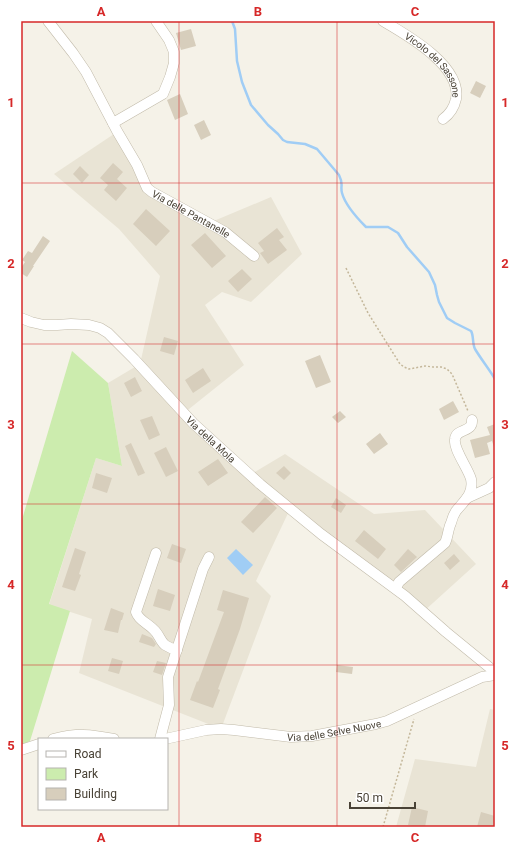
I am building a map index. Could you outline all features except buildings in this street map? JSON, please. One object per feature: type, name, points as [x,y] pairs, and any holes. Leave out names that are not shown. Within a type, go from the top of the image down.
[{"type":"street","name":"Via delle Pantanelle","points":[[48,21],[86,72],[149,190],[225,232],[254,256]]},
{"type":"street","points":[[113,123],[163,94],[174,63],[174,52],[169,40],[156,21]]},
{"type":"street","name":"Vicolo del Sassone","points":[[383,21],[413,39],[440,60],[452,78],[457,90],[455,101],[450,114],[443,119]]},
{"type":"street","name":"Via della Mola","points":[[21,318],[44,325],[89,325],[95,326],[106,332],[134,359],[193,423],[260,484],[321,534],[396,588],[495,673]]},
{"type":"street","points":[[396,588],[400,582],[445,543],[455,512],[467,498],[472,484],[471,478],[454,440],[458,433],[471,426],[472,420]]},
{"type":"street","points":[[467,498],[489,488],[495,482]]},
{"type":"street","points":[[156,553],[136,612],[137,616],[141,620],[154,629],[161,641],[177,650]]},
{"type":"street","points":[[160,738],[169,705],[168,677],[203,569],[209,557]]},
{"type":"street","name":"Via delle Selve Nuove","points":[[168,738],[206,730],[221,729],[291,737],[318,736],[376,724],[397,717],[482,677],[495,673]]},
{"type":"street","points":[[58,738],[85,734],[108,738]]},
{"type":"street","points":[[21,750],[38,744]]},
{"type":"path","points":[[346,268],[368,313],[400,364],[409,369],[425,366],[447,369],[452,374],[472,420]]},
{"type":"path","points":[[383,827],[418,706]]},
{"type":"shaded area","points":[[114,134],[150,191],[209,223],[271,197],[302,254],[251,302],[222,292],[205,305],[244,365],[184,413],[250,475],[285,454],[374,514],[425,510],[476,564],[423,612],[290,509],[256,581],[271,596],[221,729],[79,673],[92,619],[49,605],[96,458],[122,466],[108,383],[140,364],[160,276],[119,229],[54,174]]},
{"type":"shaded area","points":[[490,709],[495,710],[495,827],[396,827],[415,759],[476,767]]},
{"type":"green space","points":[[72,351],[108,383],[122,466],[96,458],[49,604],[70,611],[30,741],[21,745],[21,523]]},
{"type":"water","points":[[236,549],[253,565],[243,575],[227,558]]},
{"type":"waterway","points":[[232,21],[235,29],[237,61],[242,82],[251,105],[283,140],[287,142],[305,144],[317,149],[339,175],[342,193],[346,202],[366,227],[388,227],[398,233],[407,247],[429,272],[435,285],[439,302],[447,318],[471,331],[475,349],[495,379]]}]
